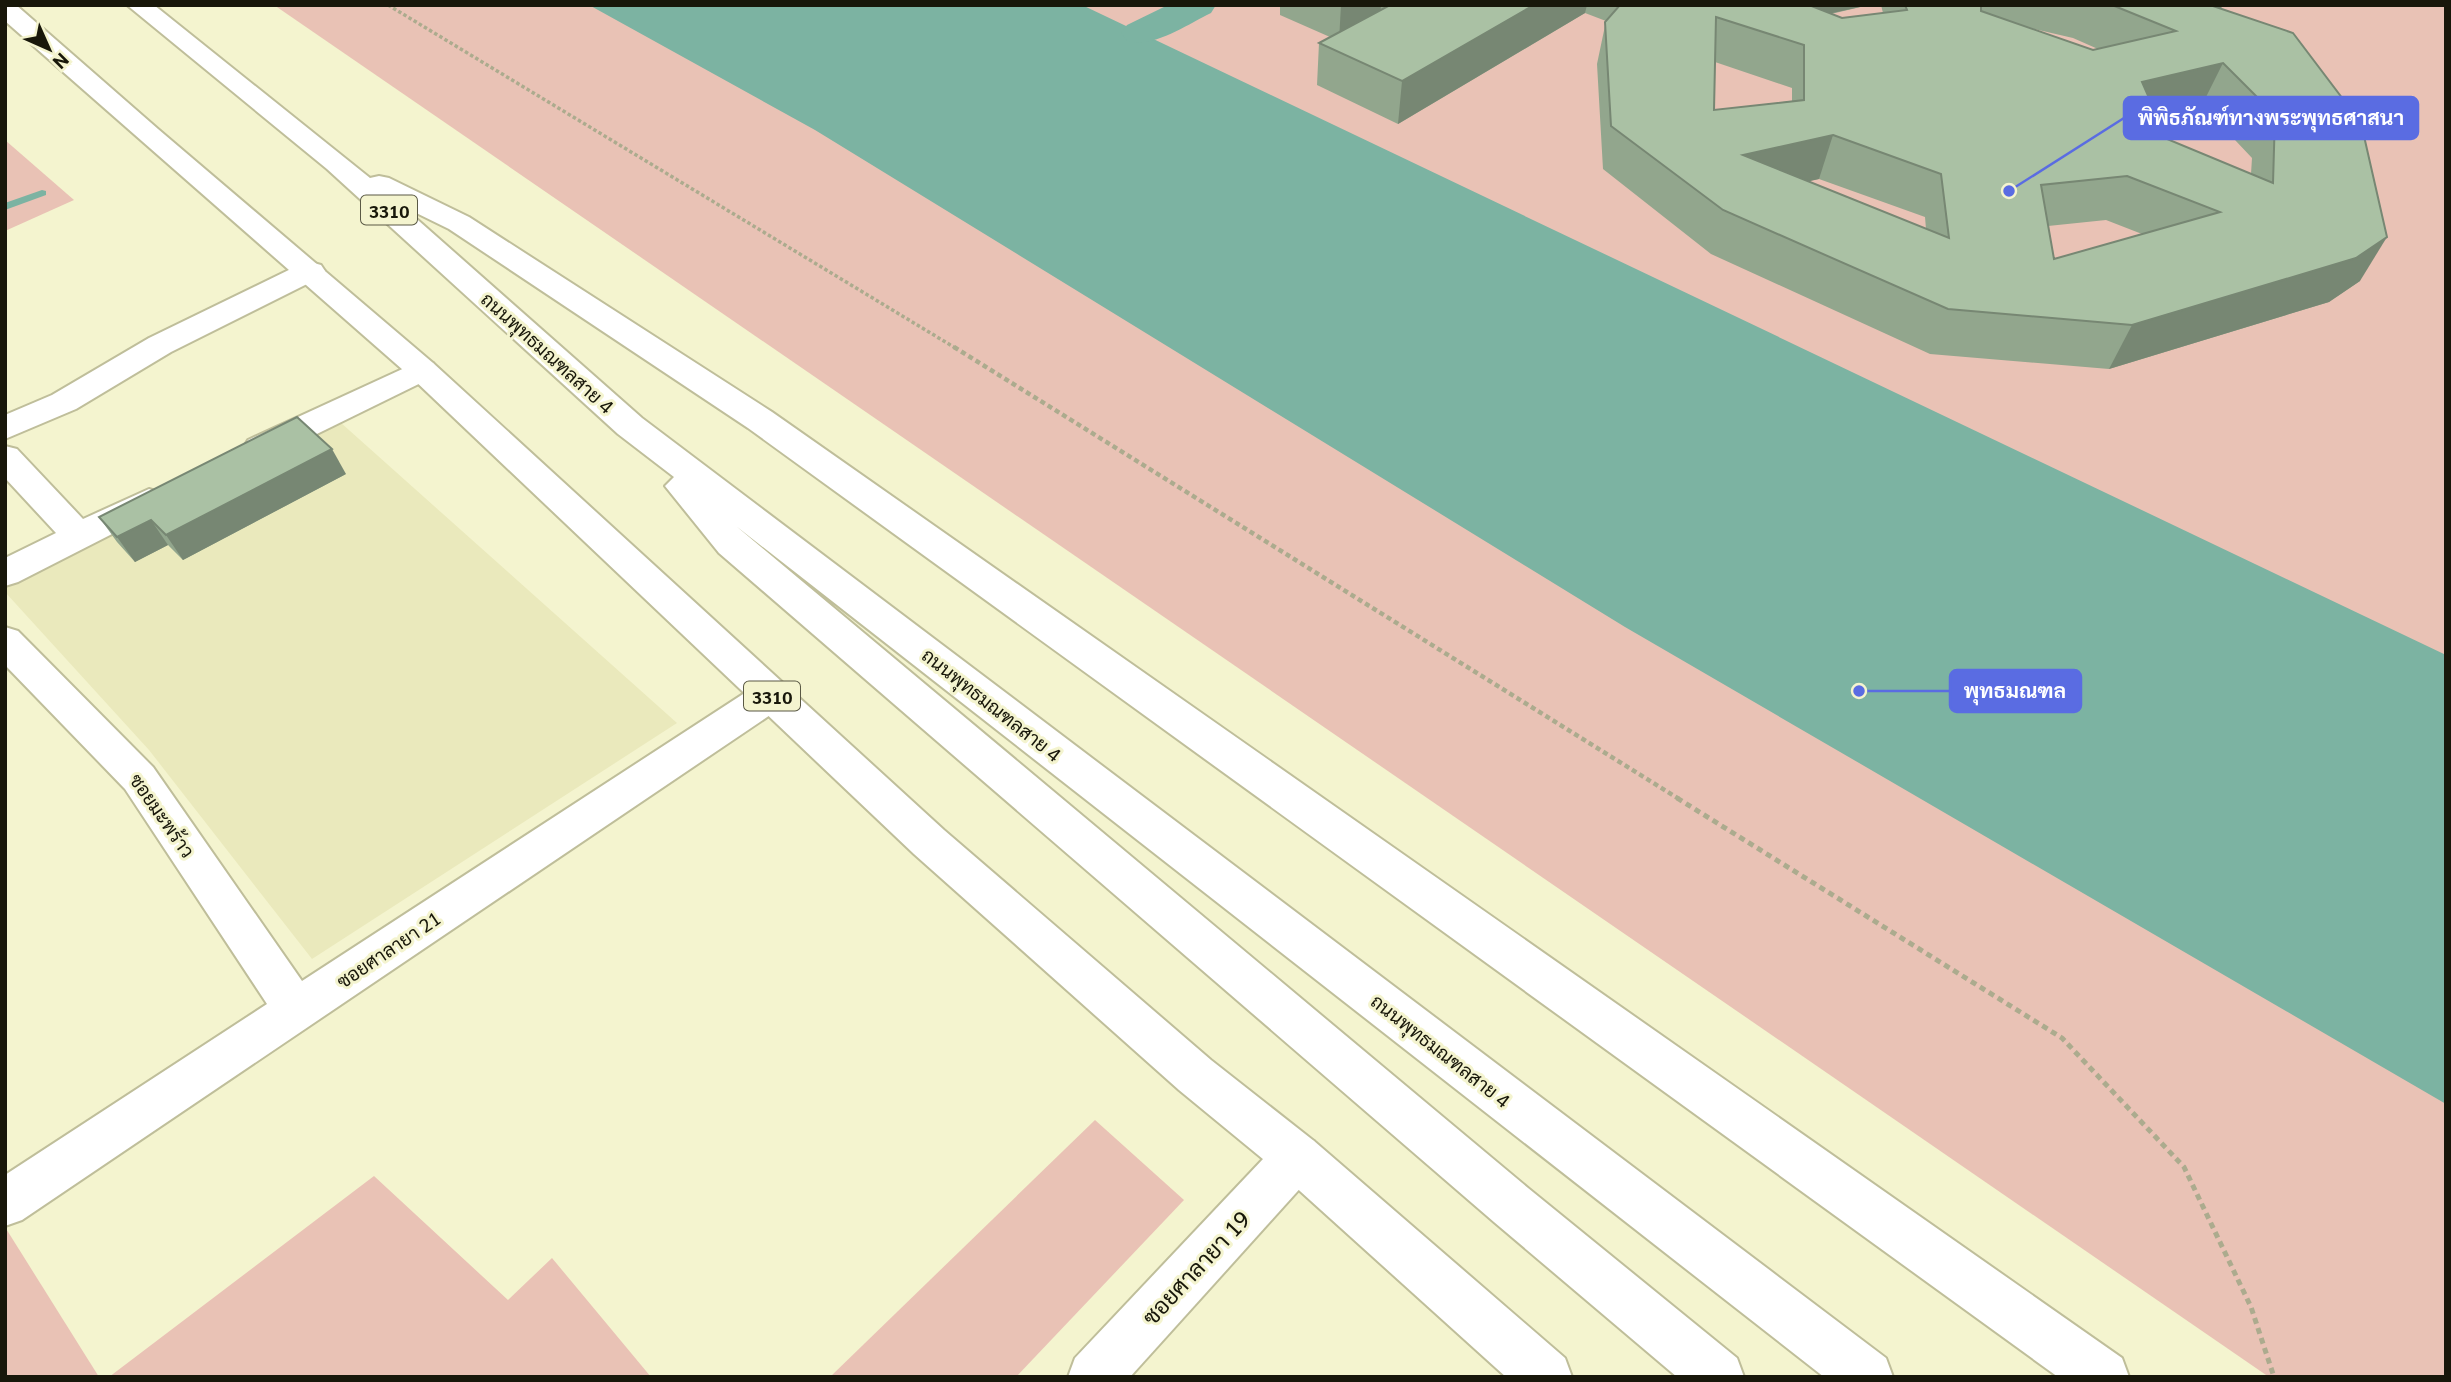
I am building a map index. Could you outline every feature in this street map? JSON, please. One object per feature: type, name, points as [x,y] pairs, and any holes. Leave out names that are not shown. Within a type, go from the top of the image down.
[{"type":"main road","name":"ถนนพุทธมณฑลสาย 4","points":[[139,5],[337,163],[630,426],[1867,1377]]},
{"type":"main road","name":"3310","points":[[5,8],[148,135],[310,271],[422,370],[960,869],[1195,1075],[1297,1157],[1546,1377]]},
{"type":"main road","points":[[337,163],[459,223],[760,419],[2103,1377]]},
{"type":"main road","points":[[5,428],[64,402],[160,345],[310,271]]},
{"type":"main road","points":[[237,459],[422,370]]},
{"type":"main road","points":[[630,426],[732,544],[1718,1377]]},
{"type":"main road","points":[[5,457],[78,534]]},
{"type":"main road","points":[[5,573],[78,534],[176,488]]},
{"type":"main road","name":"ซอยมะพร้าว","points":[[5,640],[139,778],[296,1010]]},
{"type":"main road","name":"ซอยศาลายา 21","points":[[5,1203],[771,695]]},
{"type":"main road","name":"ซอยศาลายา 19","points":[[1094,1377],[1297,1157]]},
{"type":"path","points":[[388,5],[850,282],[2062,1038],[2185,1167],[2251,1307],[2274,1377]]},
{"type":"shaded area","points":[[274,5],[2446,5],[2446,1377],[2269,1377]]},
{"type":"shaded area","points":[[5,140],[74,200],[5,231]]},
{"type":"shaded area","points":[[340,422],[677,723],[312,959],[149,750],[5,592],[5,584]]},
{"type":"shaded area","points":[[1095,1120],[1184,1200],[1016,1377],[830,1377]]},
{"type":"shaded area","points":[[374,1176],[508,1300],[552,1258],[651,1377],[109,1377]]},
{"type":"shaded area","points":[[5,1227],[99,1377],[5,1377]]},
{"type":"water","points":[[589,5],[1082,5],[2446,655],[2446,1104],[1625,627],[815,130]]},
{"type":"building","points":[[1390,5],[1534,5],[1402,81],[1319,43]]},
{"type":"building","points":[[1620,5],[1809,5],[1842,18],[1907,10],[1905,5],[1981,5],[1981,11],[2093,50],[2176,31],[2112,5],[2210,5],[2293,33],[2361,123],[2387,237],[2356,258],[2132,325],[1948,309],[1723,210],[1611,126],[1605,22]],"holes":[[[1716,17],[1804,45],[1804,100],[1714,110]],[[2223,63],[2275,115],[2273,183],[2167,139],[2142,82]],[[1833,135],[1941,174],[1949,238],[1743,155]],[[2127,176],[2220,212],[2054,259],[2041,185]]]},
{"type":"building","points":[[297,417],[332,449],[166,535],[151,520],[117,537],[99,517]]},
{"type":"waterway","points":[[1140,33],[1198,5]]},
{"type":"waterway","points":[[5,207],[42,193]]},
{"type":"place","name":"พิพิธภัณฑ์ทางพระพุทธศาสนา","points":[[2009,191]]},
{"type":"place","name":"พุทธมณฑล","points":[[1859,691]]}]
